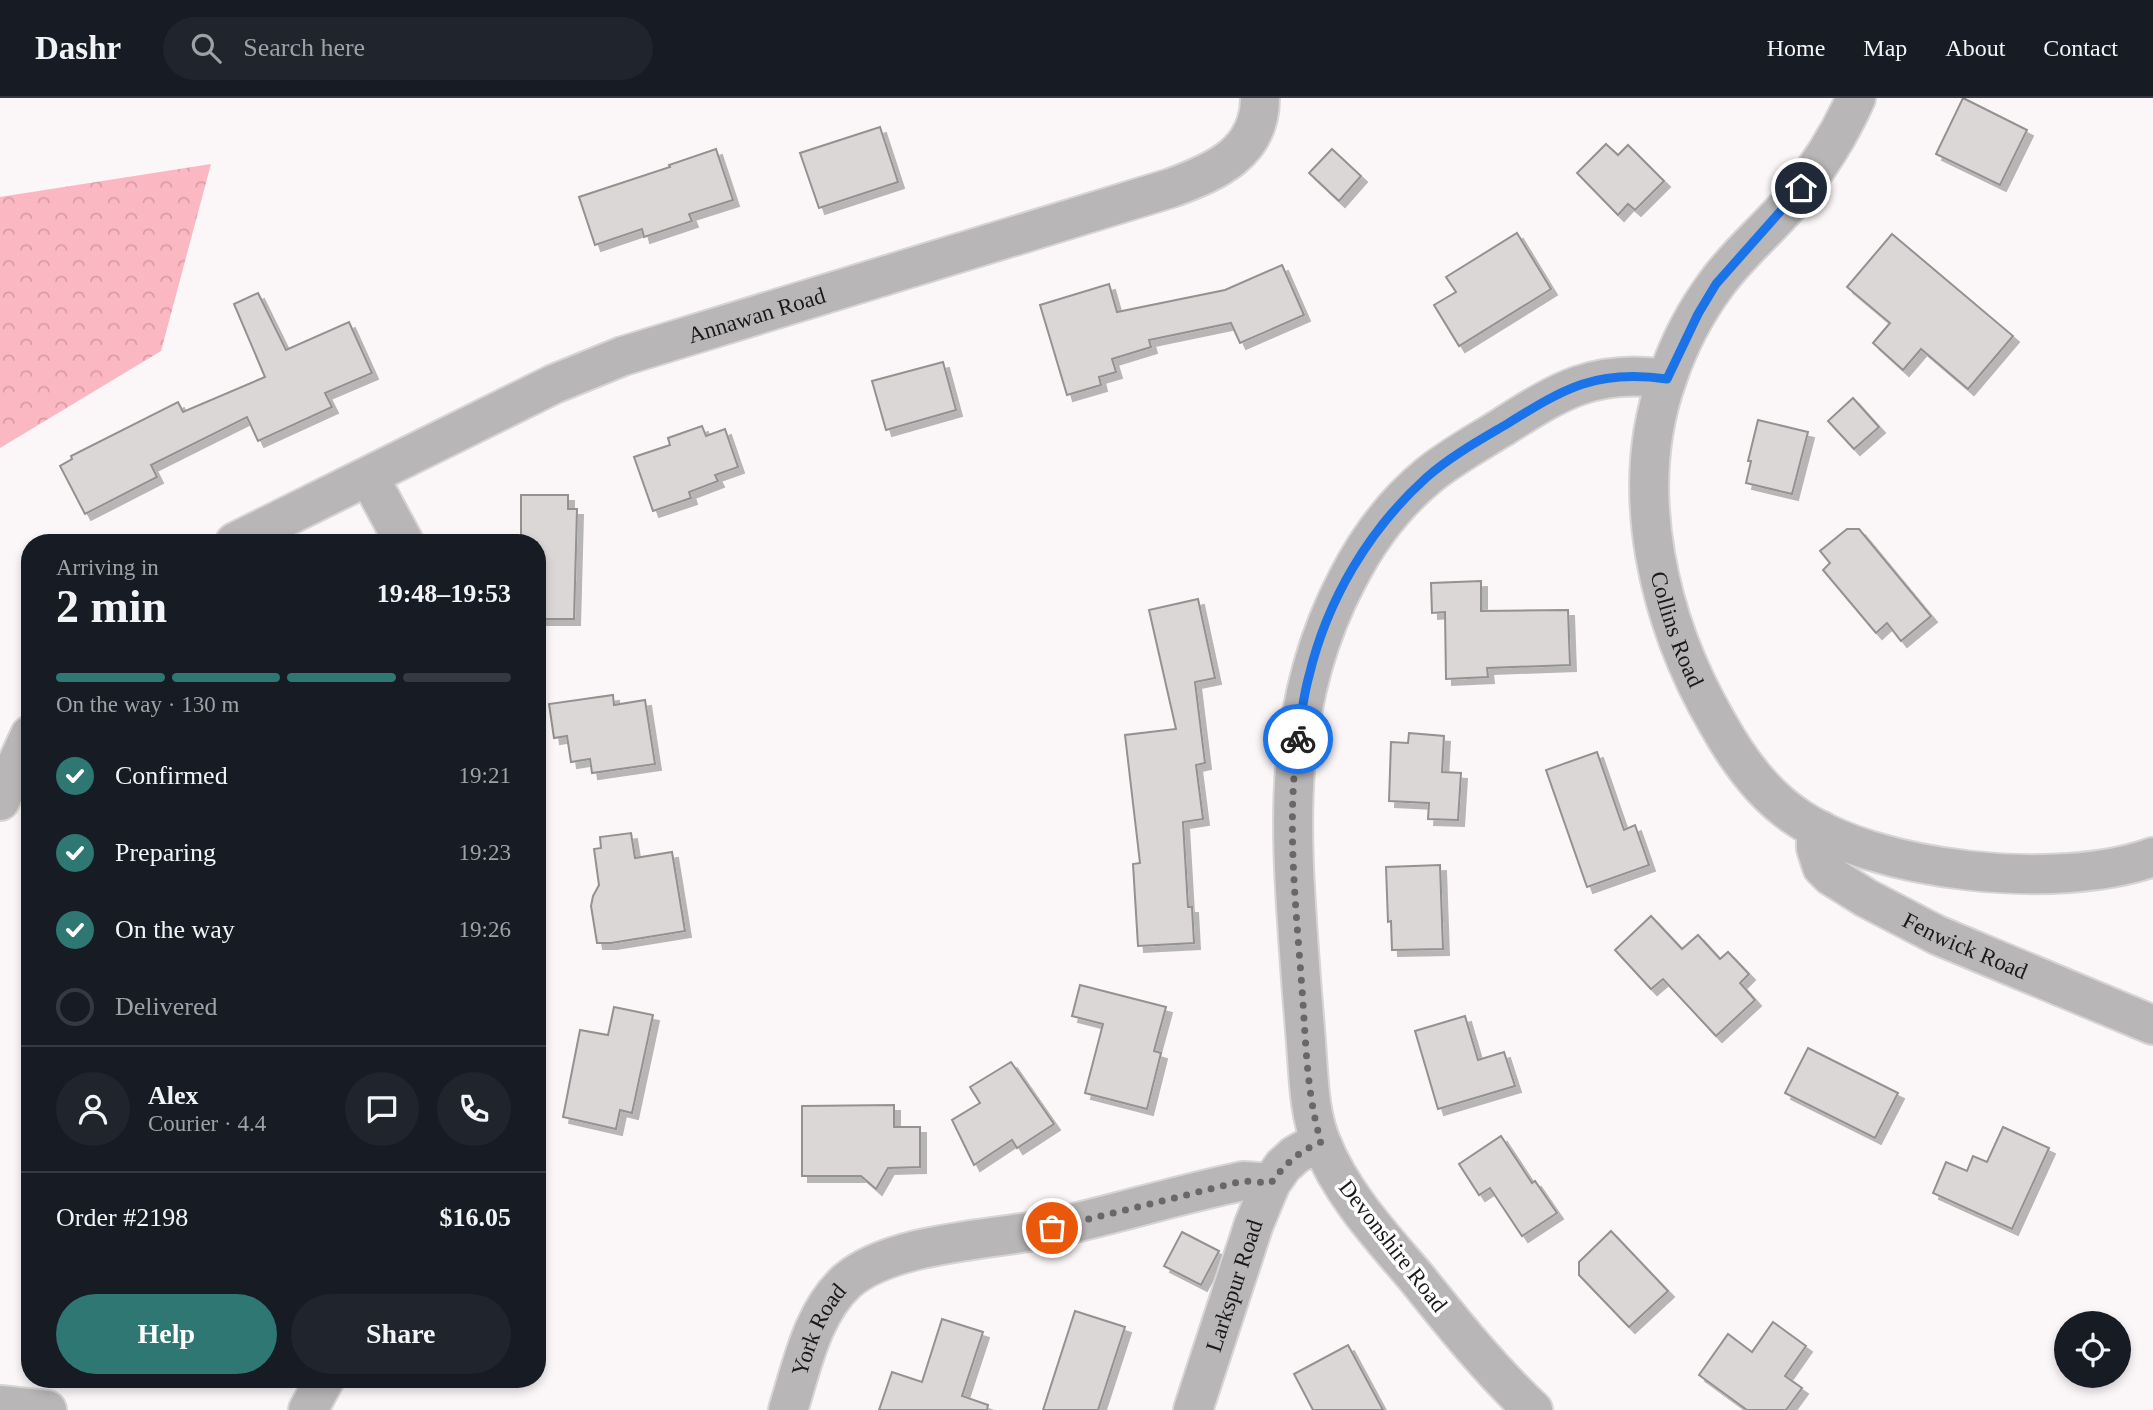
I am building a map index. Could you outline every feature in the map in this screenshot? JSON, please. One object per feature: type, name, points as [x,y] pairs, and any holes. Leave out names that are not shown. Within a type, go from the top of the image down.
[{"type":"street","name":"Annawan Road","points":[[251,534],[554,384],[600,365],[1171,188],[1214,171],[1245,145],[1255,127],[1260,98]]},
{"type":"street","name":"Collins Road","points":[[1856,98],[1836,139],[1814,173],[1716,284],[1698,314],[1667,379],[1655,428],[1649,486],[1658,563],[1680,645],[1707,705],[1727,741],[1750,772],[1772,797],[1794,816],[1820,830],[1884,855],[1931,865],[1993,873],[2068,874],[2103,870],[2153,857]]},
{"type":"street","name":"Devonshire Road","points":[[1533,1410],[1488,1366],[1364,1214],[1335,1171],[1321,1142],[1314,1119],[1308,1069],[1293,866],[1296,749],[1308,676],[1321,637],[1355,564],[1400,503],[1429,475],[1461,453],[1546,400],[1580,384],[1622,375],[1667,379]]},
{"type":"street","points":[[369,477],[400,534]]},
{"type":"street","points":[[0,801],[21,755]]},
{"type":"street","name":"Fenwick Road","points":[[1820,830],[1816,848],[1822,867],[1831,876],[1866,898],[1937,935],[2153,1026]]},
{"type":"street","name":"Larkspur Road","points":[[1193,1410],[1254,1224],[1271,1183],[1295,1155],[1321,1142]]},
{"type":"street","name":"York Road","points":[[788,1410],[820,1317],[832,1296],[849,1280],[870,1267],[897,1255],[927,1248],[1052,1228],[1235,1182],[1271,1183]]},
{"type":"street","points":[[308,1410],[320,1388]]},
{"type":"street","points":[[0,1405],[47,1410]]},
{"type":"green space","points":[[211,164],[161,351],[0,448],[0,197]]},
{"type":"building","points":[[1963,98],[2027,130],[2000,185],[1936,154]]},
{"type":"building","points":[[880,127],[898,182],[819,208],[800,153]]},
{"type":"building","points":[[1606,144],[1618,155],[1628,145],[1664,181],[1635,210],[1628,204],[1618,215],[1577,173]]},
{"type":"building","points":[[716,149],[733,200],[689,214],[692,221],[644,237],[642,229],[595,245],[579,197]]},
{"type":"building","points":[[1332,149],[1361,176],[1339,201],[1309,173]]},
{"type":"building","points":[[1517,233],[1551,289],[1459,346],[1434,305],[1456,292],[1446,277]]},
{"type":"building","points":[[1892,234],[2013,336],[1968,389],[1921,349],[1903,370],[1873,343],[1890,323],[1847,287]]},
{"type":"building","points":[[1282,265],[1304,315],[1240,343],[1231,323],[1149,340],[1151,347],[1112,359],[1116,372],[1099,377],[1101,385],[1067,395],[1040,305],[1109,284],[1117,312],[1225,290]]},
{"type":"building","points":[[258,293],[286,350],[349,322],[372,373],[325,393],[332,407],[258,441],[247,417],[151,465],[157,477],[85,514],[60,466],[72,459],[71,456],[178,402],[183,412],[265,377],[234,304]]},
{"type":"building","points":[[943,362],[956,410],[886,430],[872,381]]},
{"type":"building","points":[[1853,398],[1879,427],[1854,449],[1828,421]]},
{"type":"building","points":[[1758,420],[1808,432],[1792,494],[1746,483],[1751,461],[1748,461]]},
{"type":"building","points":[[702,426],[706,436],[725,429],[738,467],[715,475],[718,481],[689,492],[691,498],[653,511],[634,457],[670,445],[668,438]]},
{"type":"building","points":[[521,495],[568,495],[568,509],[577,509],[574,619],[546,619],[546,534],[521,534]]},
{"type":"building","points":[[1847,529],[1859,529],[1931,616],[1901,641],[1887,623],[1876,633],[1823,570],[1830,563],[1820,551]]},
{"type":"building","points":[[1481,581],[1481,611],[1568,610],[1570,665],[1487,668],[1488,677],[1446,679],[1445,612],[1432,613],[1431,583]]},
{"type":"building","points":[[1198,599],[1215,678],[1195,682],[1205,763],[1196,765],[1203,819],[1183,822],[1188,907],[1192,907],[1194,943],[1138,946],[1133,864],[1140,863],[1125,735],[1176,729],[1149,610]]},
{"type":"building","points":[[613,695],[614,705],[645,700],[655,764],[592,773],[590,759],[571,762],[567,736],[554,738],[549,704]]},
{"type":"building","points":[[1409,733],[1444,736],[1442,772],[1461,773],[1458,820],[1428,819],[1429,803],[1389,801],[1391,742],[1408,743]]},
{"type":"building","points":[[1597,752],[1624,830],[1635,825],[1649,865],[1587,887],[1546,770]]},
{"type":"building","points":[[631,833],[635,858],[672,852],[685,931],[597,943],[591,906],[599,885],[594,849],[601,848],[600,837]]},
{"type":"building","points":[[1440,865],[1443,949],[1392,950],[1386,867]]},
{"type":"building","points":[[1651,916],[1682,949],[1698,935],[1720,959],[1728,952],[1749,974],[1740,983],[1755,1000],[1716,1036],[1663,979],[1651,989],[1615,950]]},
{"type":"building","points":[[1080,985],[1166,1007],[1154,1051],[1161,1053],[1147,1109],[1085,1093],[1103,1024],[1072,1016]]},
{"type":"building","points":[[614,1007],[653,1015],[632,1113],[620,1110],[616,1129],[563,1117],[580,1030],[608,1035]]},
{"type":"building","points":[[1465,1016],[1478,1060],[1504,1052],[1515,1086],[1438,1109],[1415,1031]]},
{"type":"building","points":[[1808,1048],[1898,1093],[1875,1138],[1785,1093]]},
{"type":"building","points":[[1011,1062],[1054,1124],[1017,1148],[1012,1140],[974,1165],[952,1120],[980,1103],[970,1087]]},
{"type":"building","points":[[894,1105],[894,1127],[920,1127],[920,1167],[888,1168],[876,1189],[861,1176],[802,1176],[802,1106]]},
{"type":"building","points":[[2003,1127],[2049,1148],[2012,1229],[1933,1193],[1946,1162],[1967,1171],[1973,1156],[1987,1162]]},
{"type":"building","points":[[1501,1136],[1532,1183],[1535,1181],[1557,1213],[1522,1236],[1490,1188],[1479,1195],[1459,1164]]},
{"type":"building","points":[[1611,1231],[1668,1291],[1629,1327],[1579,1275],[1579,1262]]},
{"type":"building","points":[[1182,1232],[1219,1251],[1201,1285],[1164,1266]]},
{"type":"building","points":[[1075,1311],[1125,1327],[1098,1410],[1043,1410]]},
{"type":"building","points":[[942,1319],[983,1332],[962,1396],[988,1405],[987,1410],[879,1410],[892,1372],[922,1382]]},
{"type":"building","points":[[1773,1322],[1806,1346],[1785,1376],[1802,1388],[1786,1410],[1747,1410],[1699,1375],[1728,1334],[1752,1352]]},
{"type":"building","points":[[1348,1345],[1383,1410],[1313,1410],[1294,1374]]},
{"type":"way so far","points":[[1052,1228],[1226,1184],[1243,1181],[1271,1183],[1295,1155],[1321,1142],[1310,1096],[1293,866],[1293,786],[1298,739]]},
{"type":"route","points":[[1298,739],[1308,676],[1338,597],[1375,533],[1400,503],[1429,475],[1562,391],[1601,378],[1622,375],[1667,379],[1682,343],[1716,284],[1801,188]]}]
